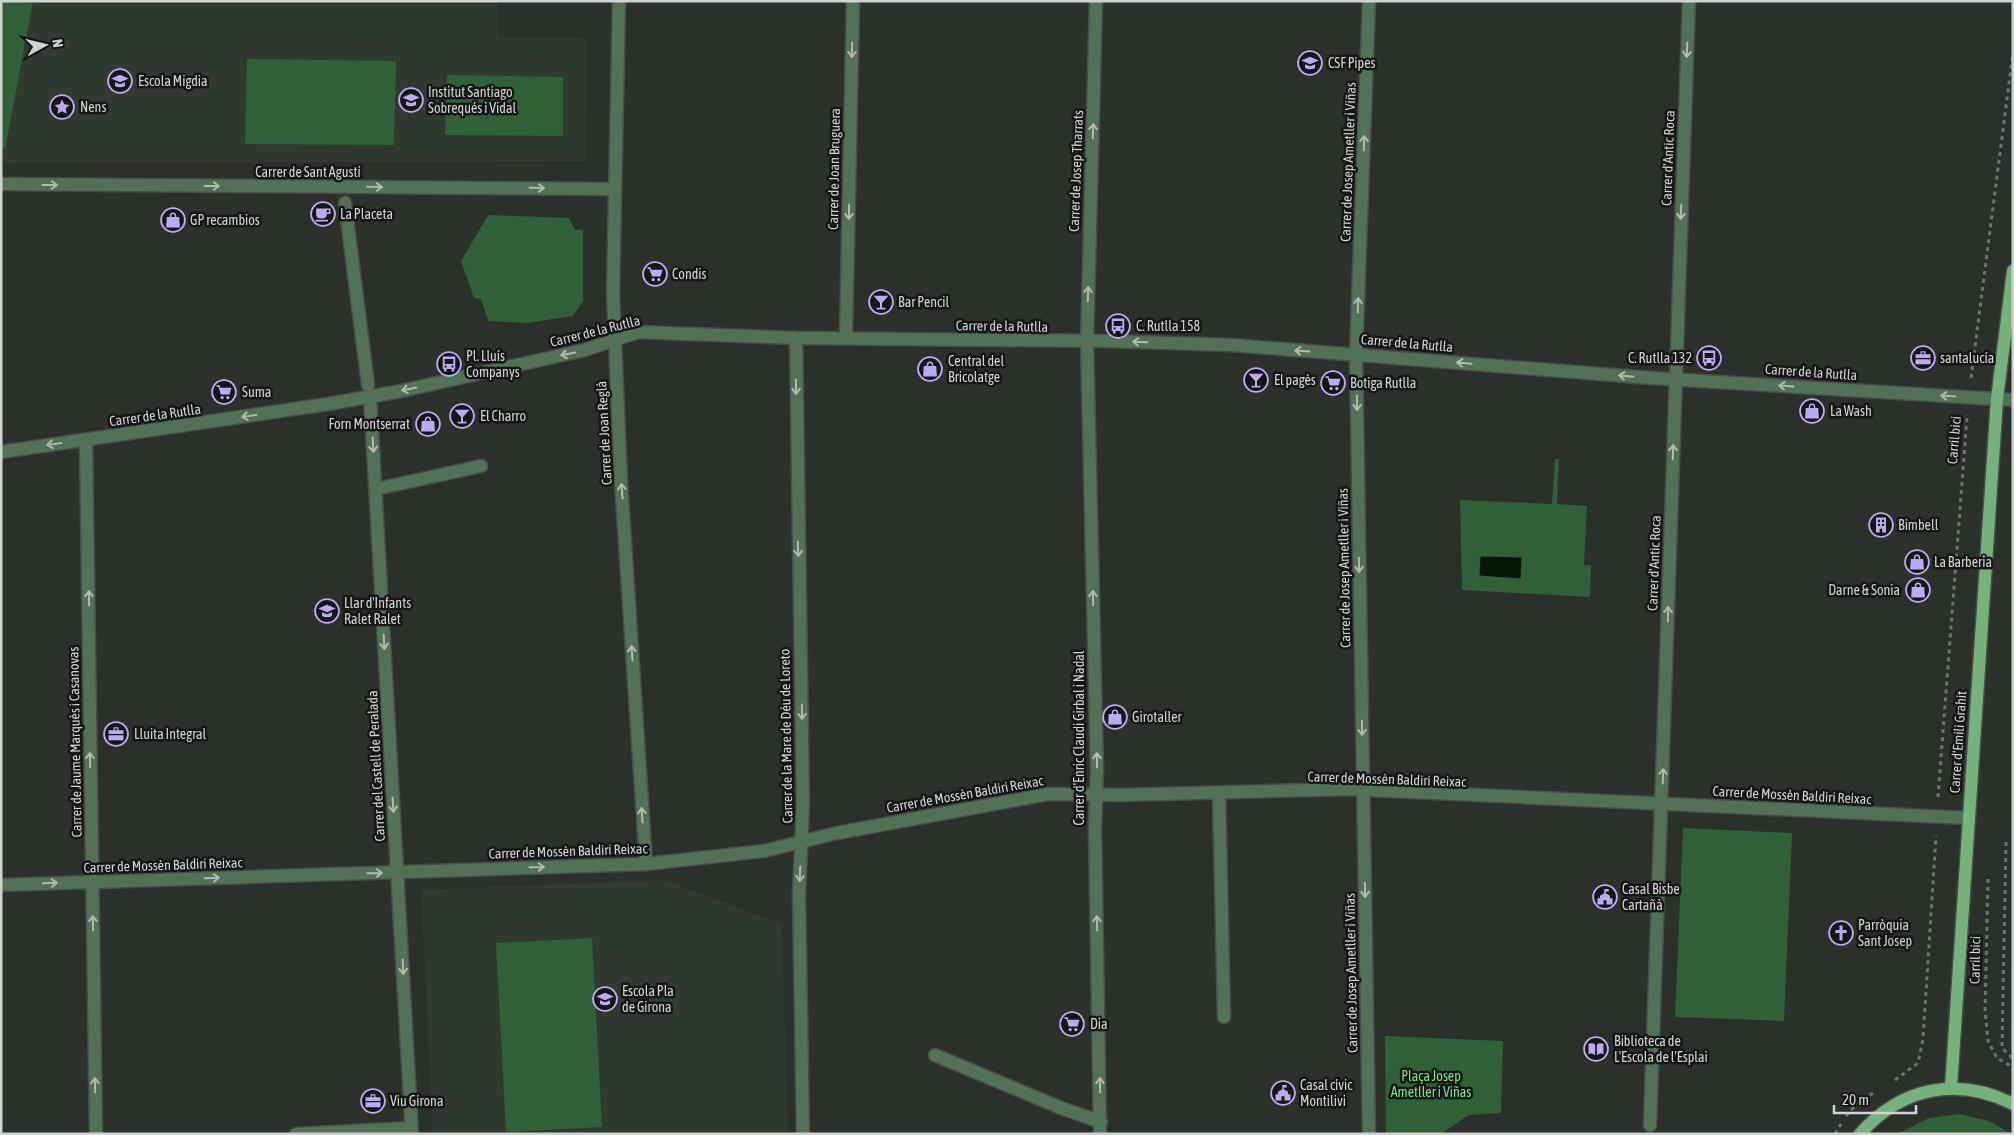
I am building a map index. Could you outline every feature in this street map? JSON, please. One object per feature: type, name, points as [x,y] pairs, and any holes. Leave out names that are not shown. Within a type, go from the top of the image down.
[{"type":"main road","name":"Carrer d'Emili Grahit","points":[[1952,1087],[1968,818],[1997,399],[2013,271]]},
{"type":"main road","points":[[1860,1134],[1886,1109],[1906,1098],[1952,1087],[1976,1091],[2013,1104]]},
{"type":"street","name":"Carrer de Joan Reglà","points":[[619,1],[613,293],[621,481],[646,864]]},
{"type":"street","name":"Carrer de Joan Bruguera","points":[[846,338],[853,1]]},
{"type":"street","name":"Carrer de Josep Tharrats","points":[[1087,342],[1096,1]]},
{"type":"street","name":"Carrer de Josep Ametller i Viñas","points":[[1369,1],[1356,354],[1369,1134]]},
{"type":"street","name":"Carrer d'Antic Roca","points":[[1650,1125],[1689,1]]},
{"type":"street","name":"Carrer de Sant Agustí","points":[[1,184],[615,189]]},
{"type":"street","name":"Carrer del Castell de Peralada","points":[[345,203],[369,391],[412,1131]]},
{"type":"street","name":"Carrer de la Rutlla","points":[[1,452],[86,440],[369,391],[585,350],[638,332],[796,338],[1231,346],[1675,379],[2013,400]]},
{"type":"street","name":"Carrer de la Mare de Déu de Loreto","points":[[796,338],[803,804],[799,894],[803,1134]]},
{"type":"street","name":"Carrer d'Enric Claudi Girbal i Nadal","points":[[1087,342],[1096,794],[1100,1128]]},
{"type":"street","name":"Carrer de Jaume Marquès i Casanovas","points":[[86,440],[96,1134]]},
{"type":"street","points":[[376,489],[481,466]]},
{"type":"street","name":"Carrer de Mossèn Baldiri Reixac","points":[[1,885],[646,864],[764,851],[1048,794],[1363,790],[1968,818]]},
{"type":"street","points":[[1219,793],[1224,1017]]},
{"type":"street","points":[[936,1055],[1061,1108],[1100,1128]]},
{"type":"street","points":[[296,1134],[412,1131]]},
{"type":"path","name":"Carril bici","points":[[1894,1081],[1918,1063],[1923,1039],[1936,816],[1969,397],[1980,325],[2013,52]]},
{"type":"path","points":[[2006,842],[2002,1048],[2013,1058]]},
{"type":"path","name":"Carril bici","points":[[1988,872],[1985,1012],[1988,1041],[1997,1058],[2013,1067]]},
{"type":"path","points":[[1835,1134],[1860,1100],[1877,1090]]},
{"type":"shaded area","points":[[1,1],[498,1],[498,37],[587,38],[586,161],[1,163]]},
{"type":"shaded area","points":[[1480,556],[1522,557],[1521,579],[1479,576]]},
{"type":"shaded area","points":[[2013,876],[2013,1052],[2010,1051]]},
{"type":"shaded area","name":"Escola Pla de Girona","points":[[665,880],[782,924],[788,1134],[433,1134],[421,890]]},
{"type":"green space","points":[[1,1],[33,1],[5,149],[1,148]]},
{"type":"green space","points":[[247,59],[396,61],[394,145],[245,144]]},
{"type":"green space","points":[[447,75],[563,77],[563,136],[445,135]]},
{"type":"green space","points":[[488,215],[569,218],[575,230],[583,230],[583,301],[573,316],[527,323],[488,321],[481,299],[474,298],[461,261]]},
{"type":"green space","points":[[1555,459],[1559,459],[1557,504],[1587,506],[1584,565],[1591,565],[1590,597],[1462,590],[1460,500],[1552,504]]},
{"type":"green space","points":[[1683,828],[1792,833],[1784,1021],[1675,1017]]},
{"type":"green space","points":[[592,938],[602,1127],[506,1132],[496,943]]},
{"type":"green space","name":"Plaça Josep Ametller i Viñas","points":[[1385,1036],[1503,1041],[1501,1113],[1469,1115],[1441,1134],[1386,1134]]},
{"type":"green space","points":[[1959,1114],[1989,1121],[2012,1134],[1897,1134],[1929,1118]]},
{"type":"place","name":"CSF Pipes","points":[[1310,63]]},
{"type":"place","name":"Escola Migdia","points":[[120,81]]},
{"type":"place","name":"Institut Santiago Sobrequés i Vidal","points":[[411,100]]},
{"type":"place","name":"Nens","points":[[62,107]]},
{"type":"place","name":"La Placeta","points":[[323,214]]},
{"type":"place","name":"GP recambios","points":[[173,220]]},
{"type":"place","name":"Condis","points":[[655,274]]},
{"type":"place","name":"Bar Pencil","points":[[881,302]]},
{"type":"place","name":"C. Rutlla 158","points":[[1118,326]]},
{"type":"place","name":"C. Rutlla 132","points":[[1709,358]]},
{"type":"place","name":"santalucía","points":[[1923,358]]},
{"type":"place","name":"Pl. Lluís Companys","points":[[449,364]]},
{"type":"place","name":"Central del Bricolatge","points":[[930,369]]},
{"type":"place","name":"El pagès","points":[[1256,380]]},
{"type":"place","name":"Botiga Rutlla","points":[[1333,383]]},
{"type":"place","name":"Suma","points":[[224,392]]},
{"type":"place","name":"La Wash","points":[[1812,411]]},
{"type":"place","name":"El Charro","points":[[462,416]]},
{"type":"place","name":"Forn Montserrat","points":[[428,424]]},
{"type":"place","name":"Bimbell","points":[[1881,525]]},
{"type":"place","name":"La Barberia","points":[[1917,562]]},
{"type":"place","name":"Darne & Sonia","points":[[1918,590]]},
{"type":"place","name":"Llar d'Infants Ralet Ralet","points":[[327,611]]},
{"type":"place","name":"Girotaller","points":[[1115,717]]},
{"type":"place","name":"Lluita Integral","points":[[116,734]]},
{"type":"place","name":"Casal Bisbe Cartañà","points":[[1605,897]]},
{"type":"place","name":"Parròquia Sant Josep","points":[[1841,933]]},
{"type":"place","name":"Escola Pla de Girona","points":[[605,999]]},
{"type":"place","name":"Dia","points":[[1072,1024]]},
{"type":"place","name":"Biblioteca de L'Escola de l'Esplai","points":[[1596,1049]]},
{"type":"place","name":"Casal cívic Montilivi","points":[[1283,1093]]},
{"type":"place","name":"Viu Girona","points":[[373,1101]]}]
